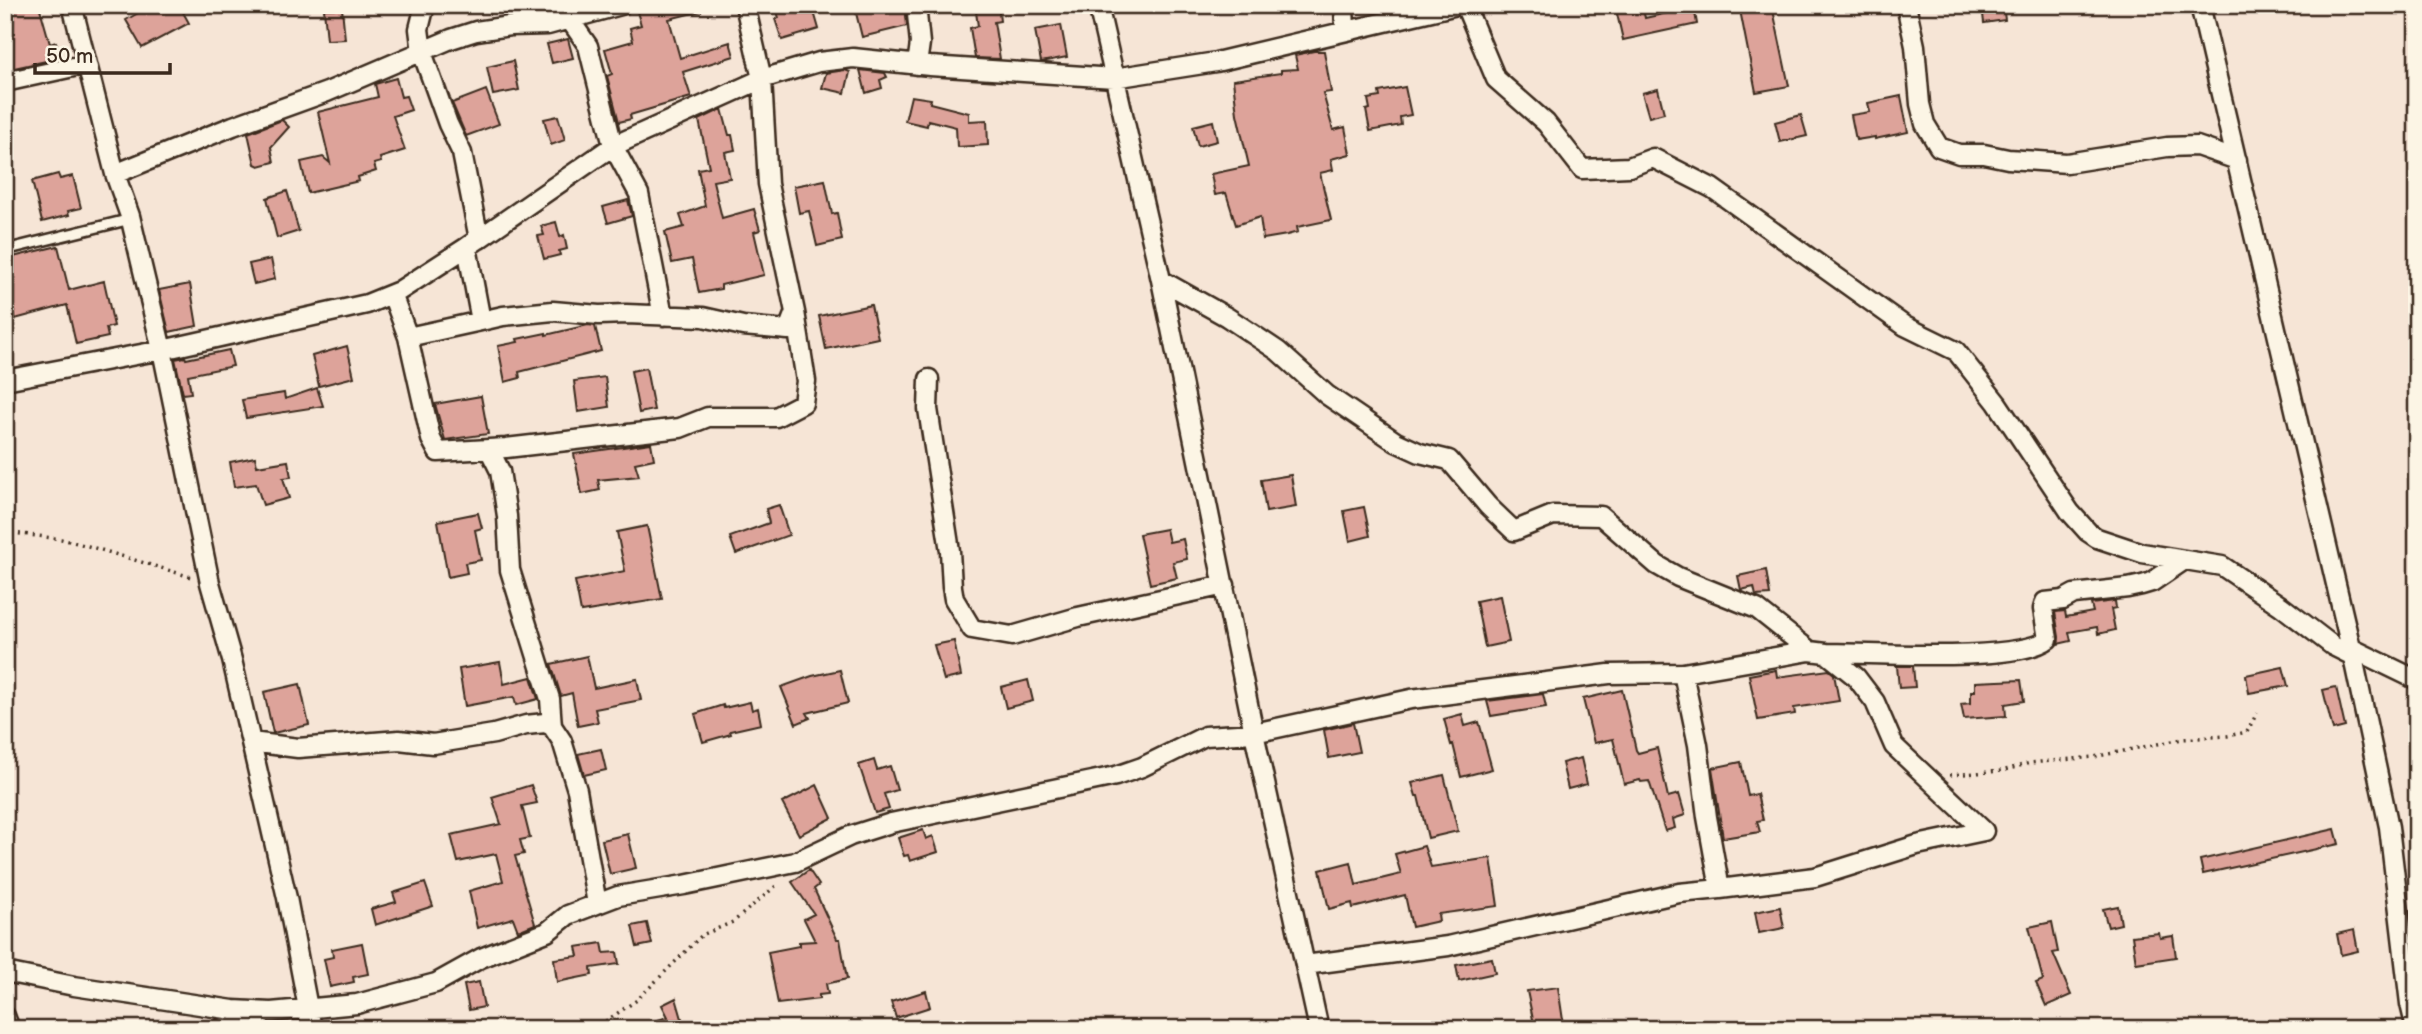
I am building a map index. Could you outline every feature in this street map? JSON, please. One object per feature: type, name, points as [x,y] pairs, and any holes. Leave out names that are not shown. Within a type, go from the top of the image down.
[{"type":"street","points":[[72,5],[115,174],[131,219],[162,350],[210,583],[232,660],[287,898],[312,1029]]},
{"type":"street","points":[[425,5],[419,29],[422,52],[461,152],[481,321]]},
{"type":"street","points":[[115,174],[476,31],[548,24],[621,5]]},
{"type":"street","points":[[392,294],[408,337],[431,439],[438,452],[680,428],[708,417],[776,417],[803,403],[806,381],[795,312],[768,184],[762,79],[745,5]]},
{"type":"street","points":[[916,5],[920,43],[917,65]]},
{"type":"street","points":[[1098,5],[1161,280],[1254,733],[1319,1029]]},
{"type":"street","points":[[1344,5],[1345,31]]},
{"type":"street","points":[[5,380],[162,350],[367,304],[392,294],[473,243],[613,146],[762,79],[835,59],[853,58],[1114,78],[1216,62],[1457,5]]},
{"type":"street","points":[[1465,5],[1496,79],[1546,123],[1582,169],[1629,167],[1653,158],[1723,195],[1905,326],[1956,351],[1997,403],[2070,512],[2088,532],[2097,538],[2142,553],[2222,566],[2333,646],[2417,680]]},
{"type":"street","points":[[1906,5],[1915,46],[1924,124],[1939,147],[1959,154],[2067,163],[2166,147],[2197,146],[2237,160]]},
{"type":"street","points":[[2200,5],[2352,652],[2389,827],[2410,1004],[2416,1029]]},
{"type":"street","points":[[570,20],[588,46],[613,146],[639,194],[663,316]]},
{"type":"street","points":[[5,82],[87,64]]},
{"type":"street","points":[[1161,280],[1227,317],[1278,351],[1326,395],[1396,442],[1420,453],[1449,460],[1488,506],[1514,530],[1553,515],[1601,516],[1657,565],[1678,577],[1757,609],[1818,652],[1848,669],[1875,702],[1895,746],[1984,831],[1917,845],[1815,877],[1679,893],[1448,946],[1305,965]]},
{"type":"street","points":[[408,337],[503,316],[554,311],[599,315],[703,317],[743,326],[788,330],[795,312]]},
{"type":"street","points":[[929,379],[928,409],[952,564],[954,599],[972,629],[1012,636],[1079,617],[1225,585]]},
{"type":"street","points":[[489,449],[500,471],[507,516],[510,570],[550,699],[552,726],[562,741],[577,790],[597,904]]},
{"type":"street","points":[[5,972],[74,986],[233,1010],[271,1012],[357,1004],[436,983],[481,958],[547,932],[568,915],[618,896],[803,860],[850,836],[891,823],[1116,776],[1142,767],[1205,736],[1254,733],[1411,699],[1609,674],[1683,673],[1818,652],[1967,654],[2029,648],[2048,639],[2043,609],[2046,602],[2063,600],[2074,594],[2142,585],[2152,582],[2183,561]]},
{"type":"street","points":[[1683,673],[1698,745],[1708,827],[1720,889]]},
{"type":"street","points":[[251,742],[298,748],[399,740],[433,744],[494,734],[526,725],[545,723],[552,726]]},
{"type":"street","points":[[220,1029],[271,1012]]},
{"type":"street","points":[[5,1016],[10,1029]]},
{"type":"lane","points":[[5,250],[131,219]]},
{"type":"path","points":[[5,532],[74,542],[210,583]]},
{"type":"path","points":[[1924,774],[1956,775],[2002,771],[2030,763],[2094,757],[2182,739],[2227,736],[2247,732],[2257,713]]},
{"type":"path","points":[[594,1029],[636,1000],[702,934],[733,922],[803,860]]},
{"type":"building","points":[[24,5],[39,5],[50,44],[56,42],[60,58],[5,70],[5,43],[10,43],[5,10]]},
{"type":"building","points":[[133,5],[179,5],[189,23],[142,48],[126,20],[138,13]]},
{"type":"building","points":[[635,5],[700,5],[701,11],[669,19],[680,58],[730,42],[734,56],[683,72],[691,97],[630,115],[631,119],[619,122],[607,76],[612,74],[605,49],[633,41],[630,28],[641,25]]},
{"type":"building","points":[[784,5],[812,5],[819,29],[782,40],[775,19],[779,18],[776,8]]},
{"type":"building","points":[[854,5],[905,5],[907,26],[862,37]]},
{"type":"building","points":[[975,5],[998,5],[1000,21],[994,22],[1000,59],[975,58],[970,28],[978,26]]},
{"type":"building","points":[[1615,5],[1642,5],[1645,18],[1694,7],[1697,24],[1623,40]]},
{"type":"building","points":[[1739,5],[1772,5],[1789,86],[1756,92]]},
{"type":"building","points":[[1982,5],[2003,5],[2005,20],[1984,23]]},
{"type":"building","points":[[342,8],[345,39],[327,40],[324,9]]},
{"type":"building","points":[[1061,25],[1067,57],[1041,62],[1035,30]]},
{"type":"building","points":[[568,39],[573,58],[552,63],[547,44]]},
{"type":"building","points":[[1324,51],[1331,92],[1323,93],[1333,130],[1345,127],[1350,154],[1331,159],[1333,170],[1320,173],[1331,220],[1297,227],[1298,232],[1263,239],[1260,217],[1236,225],[1226,193],[1215,195],[1211,174],[1249,166],[1237,114],[1233,80],[1298,69],[1295,55]]},
{"type":"building","points":[[513,61],[519,90],[493,95],[487,67]]},
{"type":"building","points":[[845,70],[850,72],[845,93],[822,88],[826,73]]},
{"type":"building","points":[[860,70],[885,73],[887,77],[880,80],[882,88],[866,93]]},
{"type":"building","points":[[396,78],[401,97],[406,96],[411,110],[393,116],[405,150],[380,158],[381,162],[374,164],[376,171],[358,177],[359,181],[308,193],[301,162],[323,157],[330,163],[318,112],[378,97],[375,84]]},
{"type":"building","points":[[1405,87],[1411,115],[1400,117],[1401,125],[1370,131],[1366,110],[1370,109],[1368,99],[1380,97],[1379,92]]},
{"type":"building","points":[[1658,89],[1664,113],[1649,117],[1642,93]]},
{"type":"building","points":[[486,90],[499,124],[466,136],[452,103]]},
{"type":"building","points":[[911,96],[931,99],[930,103],[969,113],[969,121],[987,120],[988,145],[957,147],[956,127],[928,120],[927,126],[905,121]]},
{"type":"building","points":[[1901,96],[1908,132],[1856,140],[1851,115],[1870,112],[1868,103]]},
{"type":"building","points":[[722,109],[735,150],[725,152],[730,178],[713,181],[722,218],[754,209],[760,230],[754,232],[764,275],[699,293],[692,259],[672,263],[665,232],[684,227],[680,215],[705,206],[698,169],[709,167],[699,120]]},
{"type":"building","points":[[1801,115],[1807,136],[1780,142],[1775,122]]},
{"type":"building","points":[[558,116],[565,140],[551,145],[544,119]]},
{"type":"building","points":[[282,120],[289,127],[271,147],[274,162],[259,166],[255,164],[248,133]]},
{"type":"building","points":[[1213,121],[1217,141],[1198,146],[1193,126]]},
{"type":"building","points":[[58,174],[60,179],[73,176],[81,208],[68,211],[69,215],[42,222],[32,181]]},
{"type":"building","points":[[825,180],[832,214],[837,213],[842,240],[817,246],[809,211],[799,213],[794,186]]},
{"type":"building","points":[[287,191],[299,231],[277,238],[267,198]]},
{"type":"building","points":[[628,200],[632,216],[608,223],[603,207]]},
{"type":"building","points":[[556,222],[560,237],[564,235],[567,249],[559,251],[560,255],[544,259],[538,236],[544,235],[541,226]]},
{"type":"building","points":[[58,246],[69,290],[104,281],[114,326],[106,328],[108,337],[76,344],[67,305],[15,319],[10,300],[5,301],[5,266],[11,264],[9,258]]},
{"type":"building","points":[[271,259],[275,279],[254,284],[249,264]]},
{"type":"building","points":[[190,284],[197,326],[169,332],[159,290]]},
{"type":"building","points":[[871,305],[878,338],[826,349],[819,316]]},
{"type":"building","points":[[588,325],[595,326],[601,351],[519,372],[520,378],[505,382],[498,346],[518,342],[517,339]]},
{"type":"building","points":[[347,346],[354,377],[319,386],[312,356]]},
{"type":"building","points":[[229,350],[233,366],[188,375],[191,393],[183,394],[175,359]]},
{"type":"building","points":[[646,368],[654,410],[639,413],[631,371]]},
{"type":"building","points":[[605,377],[609,407],[578,412],[574,381]]},
{"type":"building","points":[[317,388],[323,406],[246,418],[242,400],[284,393],[285,399]]},
{"type":"building","points":[[481,396],[488,434],[445,440],[435,404]]},
{"type":"building","points":[[651,443],[654,459],[635,463],[639,476],[598,480],[600,490],[582,494],[574,454]]},
{"type":"building","points":[[255,457],[257,466],[288,461],[291,477],[283,478],[289,498],[263,505],[256,484],[234,487],[230,462]]},
{"type":"building","points":[[1291,475],[1296,507],[1266,512],[1261,480]]},
{"type":"building","points":[[779,505],[789,535],[736,554],[730,537],[769,523],[766,509]]},
{"type":"building","points":[[1364,507],[1370,536],[1350,541],[1344,511]]},
{"type":"building","points":[[478,513],[482,528],[475,530],[481,560],[465,563],[467,573],[448,577],[438,521]]},
{"type":"building","points":[[647,526],[662,599],[581,612],[575,581],[625,571],[617,532]]},
{"type":"building","points":[[1166,529],[1169,542],[1183,539],[1187,559],[1173,562],[1177,578],[1150,584],[1139,534]]},
{"type":"building","points":[[1766,570],[1770,595],[1756,596],[1754,587],[1741,590],[1738,576]]},
{"type":"building","points":[[1500,596],[1509,642],[1485,647],[1476,601]]},
{"type":"building","points":[[2115,601],[2116,608],[2111,609],[2115,630],[2098,634],[2097,627],[2069,632],[2071,641],[2058,644],[2055,612],[2065,611],[2066,617],[2093,612],[2091,604]]},
{"type":"building","points":[[954,641],[961,676],[944,680],[934,645]]},
{"type":"building","points":[[587,656],[594,688],[637,679],[641,700],[595,709],[598,722],[578,726],[572,693],[561,696],[551,664]]},
{"type":"building","points":[[500,662],[504,684],[531,677],[538,699],[516,705],[514,697],[465,706],[459,669]]},
{"type":"building","points":[[1897,666],[1913,666],[1915,687],[1899,688]]},
{"type":"building","points":[[2283,667],[2288,686],[2249,693],[2246,675]]},
{"type":"building","points":[[840,670],[848,703],[807,713],[810,718],[796,724],[781,687]]},
{"type":"building","points":[[1776,670],[1777,677],[1829,670],[1834,674],[1839,701],[1794,708],[1795,714],[1758,720],[1749,675]]},
{"type":"building","points":[[1028,680],[1033,701],[1006,708],[1001,687]]},
{"type":"building","points":[[2021,680],[2024,701],[2005,704],[2006,716],[1964,719],[1961,704],[1971,703],[1971,691],[1975,691],[1975,682]]},
{"type":"building","points":[[300,684],[309,725],[273,733],[264,692]]},
{"type":"building","points":[[2336,687],[2345,727],[2333,730],[2323,690]]},
{"type":"building","points":[[1622,690],[1636,750],[1638,753],[1657,748],[1668,797],[1679,794],[1685,815],[1673,819],[1675,828],[1665,831],[1649,781],[1624,784],[1613,739],[1594,743],[1583,699]]},
{"type":"building","points":[[1543,694],[1546,707],[1491,716],[1487,701]]},
{"type":"building","points":[[750,702],[752,710],[758,708],[761,724],[730,731],[731,734],[703,742],[695,714],[723,705],[724,708]]},
{"type":"building","points":[[1462,714],[1465,726],[1479,722],[1492,769],[1461,777],[1444,719]]},
{"type":"building","points":[[1353,723],[1359,752],[1329,758],[1324,730]]},
{"type":"building","points":[[601,749],[606,770],[584,775],[578,754]]},
{"type":"building","points":[[1581,758],[1587,784],[1568,789],[1562,763]]},
{"type":"building","points":[[874,760],[877,770],[890,766],[897,790],[884,794],[889,809],[875,813],[859,765]]},
{"type":"building","points":[[1741,762],[1748,796],[1757,794],[1763,820],[1757,821],[1760,832],[1723,838],[1712,768]]},
{"type":"building","points":[[1444,775],[1458,831],[1428,838],[1418,796],[1412,783]]},
{"type":"building","points":[[531,785],[537,803],[522,806],[530,838],[520,840],[524,854],[515,856],[535,924],[518,931],[513,918],[477,928],[469,891],[503,881],[496,854],[458,862],[451,835],[501,824],[492,797]]},
{"type":"building","points":[[817,785],[832,818],[799,835],[782,803]]},
{"type":"building","points":[[2335,829],[2339,844],[2203,874],[2200,860]]},
{"type":"building","points":[[923,830],[926,839],[933,836],[938,852],[910,861],[908,855],[904,856],[898,838]]},
{"type":"building","points":[[628,834],[636,868],[610,874],[602,840]]},
{"type":"building","points":[[1424,846],[1431,867],[1491,858],[1498,906],[1438,914],[1439,921],[1412,927],[1405,895],[1353,908],[1352,903],[1329,909],[1320,870],[1351,862],[1356,885],[1401,874],[1395,854]]},
{"type":"building","points":[[809,870],[819,885],[814,889],[837,939],[840,939],[847,979],[826,984],[828,994],[819,995],[819,999],[778,1004],[768,952],[799,946],[799,942],[815,941],[804,919],[814,914],[792,882]]},
{"type":"building","points":[[425,883],[433,906],[375,925],[371,909],[396,902],[393,893]]},
{"type":"building","points":[[2118,906],[2121,924],[2108,927],[2103,909]]},
{"type":"building","points":[[1780,907],[1784,928],[1759,933],[1755,912]]},
{"type":"building","points":[[2052,922],[2058,952],[2053,953],[2071,995],[2046,1006],[2036,983],[2043,980],[2029,927]]},
{"type":"building","points":[[647,923],[652,944],[637,947],[632,926]]},
{"type":"building","points":[[2354,930],[2358,951],[2341,955],[2337,934]]},
{"type":"building","points":[[2159,933],[2160,938],[2173,936],[2176,957],[2136,963],[2132,936]]},
{"type":"building","points":[[362,943],[368,974],[353,977],[354,982],[330,987],[324,959],[333,957],[332,949]]},
{"type":"building","points":[[602,943],[604,953],[617,952],[619,964],[591,968],[592,975],[557,982],[554,959],[578,956],[576,947]]},
{"type":"building","points":[[1492,958],[1495,973],[1459,981],[1456,965]]},
{"type":"building","points":[[479,982],[484,1007],[469,1010],[464,985]]},
{"type":"building","points":[[1558,987],[1564,1027],[1535,1029],[1527,991]]},
{"type":"building","points":[[926,991],[930,1007],[896,1018],[891,1002]]},
{"type":"building","points":[[676,998],[685,1029],[641,1029],[641,1025],[668,1017],[662,1005]]}]
